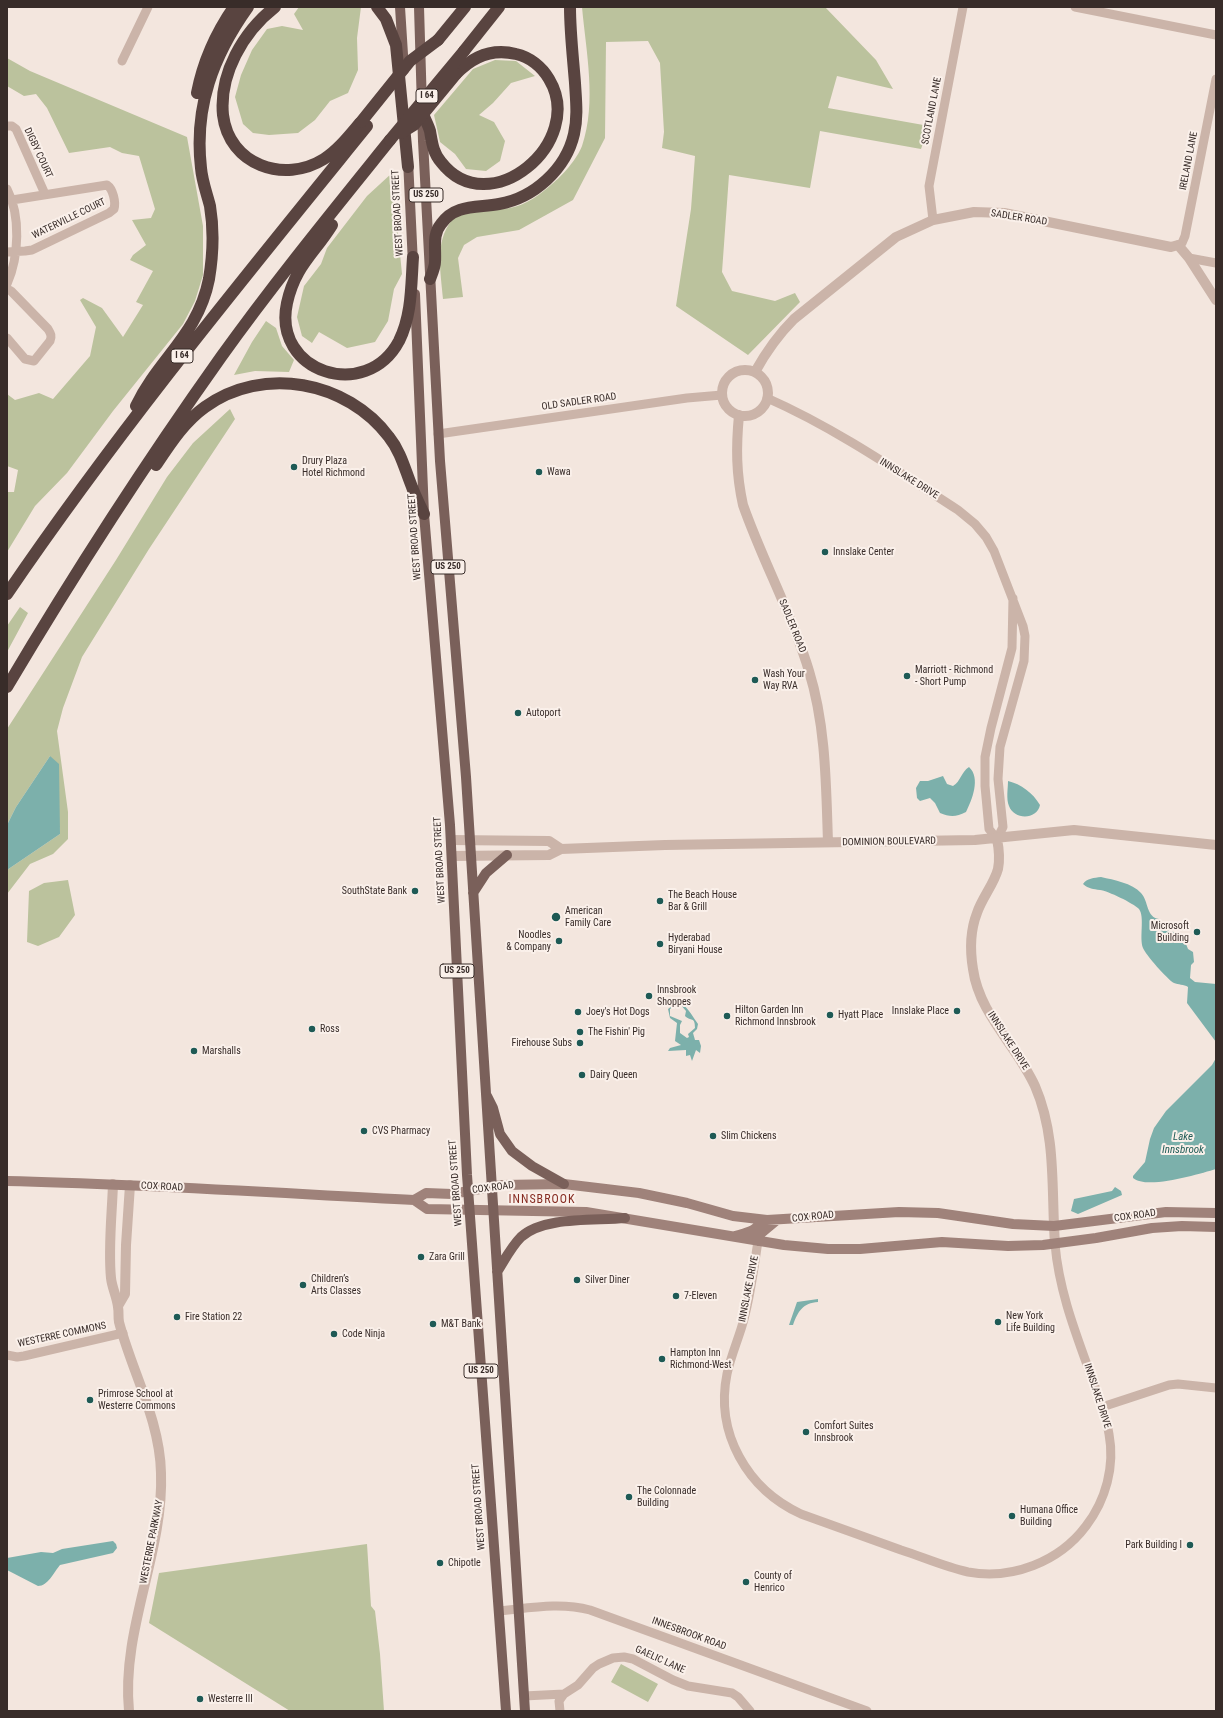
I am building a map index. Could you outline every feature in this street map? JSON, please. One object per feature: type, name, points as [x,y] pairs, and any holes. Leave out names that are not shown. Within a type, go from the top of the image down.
[{"type":"highway","points":[[125,428],[145,388],[191,328],[204,296],[210,267],[213,240],[210,208],[201,169],[195,131],[196,107],[199,85],[214,41],[234,7]]},
{"type":"highway","points":[[201,169],[200,121],[208,82],[224,44],[248,7]]},
{"type":"highway","points":[[275,7],[253,27],[234,58],[227,78],[223,99],[224,118],[226,127],[236,145],[250,160],[263,166],[286,171],[299,169],[313,165],[330,154],[364,124]]},
{"type":"highway","points":[[377,7],[386,19],[396,45],[408,167]]},
{"type":"highway","name":"I 64","points":[[7,594],[125,428],[364,124],[465,7]]},
{"type":"highway","name":"I 64","points":[[9,680],[111,518],[158,447],[222,356],[281,277],[353,186],[499,7]]},
{"type":"highway","points":[[430,279],[435,263],[435,240],[437,231],[445,219],[460,209],[513,201],[530,192],[555,171],[566,156],[574,134],[577,107],[570,7]]},
{"type":"highway","points":[[390,140],[414,124],[456,74],[464,66],[478,56],[499,52],[523,56],[543,71],[554,90],[557,113],[555,126],[550,139],[536,161],[514,177],[499,182],[478,183],[459,178],[443,165],[436,155],[430,130],[422,111]]},
{"type":"highway","points":[[353,186],[331,227],[299,269],[290,289],[286,313],[287,330],[290,340],[300,356],[322,371],[340,375],[356,375],[384,360],[399,340],[408,316],[413,257]]},
{"type":"highway","points":[[111,518],[155,466],[185,425],[199,412],[222,397],[248,387],[270,383],[306,385],[336,395],[355,405],[373,419],[389,437],[400,454],[411,486],[424,514]]},
{"type":"main road","name":"WEST BROAD STREET","points":[[400,7],[424,514],[451,840],[468,1191],[506,1711]]},
{"type":"main road","name":"US 250","points":[[419,7],[422,111],[438,434],[470,841],[525,1711]]},
{"type":"main road","points":[[473,893],[490,868],[507,855]]},
{"type":"main road","points":[[485,1092],[493,1108],[500,1134],[512,1151],[532,1166],[564,1184]]},
{"type":"main road","name":"COX ROAD","points":[[7,1181],[113,1184],[270,1194],[414,1200],[427,1209],[572,1211],[624,1218],[784,1245],[860,1250],[942,1242],[1014,1246],[1055,1244],[1152,1228],[1182,1226],[1216,1227]]},
{"type":"main road","name":"COX ROAD","points":[[414,1200],[426,1193],[452,1194],[502,1185],[564,1184],[639,1193],[687,1203],[733,1216],[761,1220],[858,1213],[899,1212],[938,1213],[1013,1224],[1054,1226],[1166,1212],[1216,1213]]},
{"type":"main road","points":[[497,1272],[517,1242],[528,1232],[540,1226],[564,1222],[624,1218]]},
{"type":"main road","points":[[733,1237],[756,1229],[761,1220]]},
{"type":"main road","points":[[758,1241],[762,1232],[777,1220]]},
{"type":"street","points":[[122,62],[148,7]]},
{"type":"street","name":"SCOTLAND LANE","points":[[933,220],[929,186],[963,7]]},
{"type":"street","points":[[1074,7],[1216,35]]},
{"type":"street","name":"IRELAND LANE","points":[[1178,246],[1182,243],[1185,236],[1216,79]]},
{"type":"street","name":"DIGBY COURT","points":[[7,126],[12,126],[16,129],[44,194]]},
{"type":"street","name":"WATERVILLE COURT","points":[[11,252],[25,251],[39,246],[109,213],[114,209],[115,205],[112,191],[107,185],[12,200]]},
{"type":"street","points":[[7,189],[12,200],[15,213],[11,252],[11,275],[7,284]]},
{"type":"street","name":"SADLER ROAD","points":[[755,372],[775,340],[794,319],[896,237],[933,220],[974,212],[1004,213],[1171,247],[1178,246]]},
{"type":"street","points":[[1178,246],[1189,258],[1216,300]]},
{"type":"street","points":[[1189,258],[1216,264]]},
{"type":"street","points":[[7,289],[11,291],[51,333],[50,342],[34,361],[25,359],[7,338]]},
{"type":"street","points":[[743,370],[755,372],[762,378],[766,385],[767,398],[763,406],[757,412],[748,415],[739,415],[728,408],[722,395],[723,386],[730,375],[743,370]]},
{"type":"street","name":"OLD SADLER ROAD","points":[[438,434],[679,399],[722,395]]},
{"type":"street","name":"INNSLAKE DRIVE","points":[[767,398],[799,412],[835,432],[958,510],[970,519],[986,537],[994,551],[1023,626],[1025,649],[1024,661],[1000,747],[998,779],[1003,827],[997,839]]},
{"type":"street","name":"SADLER ROAD","points":[[739,415],[736,460],[743,505],[800,643],[816,700],[824,752],[828,842]]},
{"type":"street","name":"INNSLAKE DRIVE","points":[[758,1241],[746,1310],[724,1390],[725,1416],[732,1442],[746,1470],[766,1492],[789,1508],[953,1568],[983,1574],[998,1574],[1026,1569],[1047,1560],[1081,1533],[1100,1504],[1108,1482],[1111,1455],[1107,1422],[1063,1292],[1057,1263],[1054,1226],[1052,1155],[1048,1126],[1043,1107],[1030,1074],[981,999],[973,970],[971,953],[973,928],[982,900],[998,869],[999,852],[997,839],[989,829],[985,786],[985,757],[1012,648],[1013,598]]},
{"type":"street","name":"DOMINION BOULEVARD","points":[[452,856],[550,855],[561,849],[665,845],[997,839],[1080,830],[1216,844]]},
{"type":"street","name":"DOMINION BOULEVARD","points":[[451,840],[549,841],[561,849]]},
{"type":"street","name":"WESTERRE PARKWAY","points":[[113,1184],[111,1279],[118,1306],[119,1320],[132,1366],[151,1415],[159,1448],[162,1478],[159,1517],[131,1648],[128,1674],[129,1711]]},
{"type":"street","name":"WESTERRE PARKWAY","points":[[118,1306],[125,1294],[126,1245],[130,1185]]},
{"type":"street","name":"WESTERRE COMMONS","points":[[7,1355],[17,1357],[24,1356],[123,1333]]},
{"type":"street","points":[[1102,1407],[1169,1385],[1178,1384],[1216,1388]]},
{"type":"street","name":"INNESBROOK ROAD","points":[[499,1611],[571,1606],[590,1610],[867,1711]]},
{"type":"street","name":"GAELIC LANE","points":[[564,1694],[578,1685],[593,1668],[599,1664],[613,1658],[624,1657],[633,1659],[673,1680],[695,1688],[732,1693],[738,1696],[750,1711]]},
{"type":"street","points":[[524,1696],[564,1694]]},
{"type":"street","points":[[560,1711],[559,1701],[564,1694]]},
{"type":"green space","points":[[299,7],[361,7],[357,38],[358,70],[348,93],[330,101],[315,120],[298,133],[269,135],[253,133],[243,124],[235,97],[241,75],[252,50],[267,29],[282,26],[303,30],[294,14]]},
{"type":"green space","points":[[582,7],[825,7],[876,60],[893,89],[837,76],[828,108],[929,126],[921,149],[820,131],[810,188],[729,175],[722,272],[732,291],[775,301],[795,293],[800,302],[748,355],[676,306],[691,209],[695,156],[662,148],[664,132],[660,63],[648,41],[606,42],[605,138],[573,200],[519,230],[477,237],[464,245],[458,258],[463,297],[443,299],[440,268],[441,248],[446,229],[452,220],[464,213],[516,207],[533,199],[560,177],[580,151],[586,129],[590,95],[588,59]]},
{"type":"green space","points":[[7,58],[30,71],[187,137],[203,226],[203,275],[195,301],[183,324],[113,411],[67,473],[35,506],[7,552],[7,492],[14,492],[18,470],[7,466],[7,394],[15,400],[39,393],[53,399],[90,356],[96,327],[80,300],[83,298],[102,308],[123,337],[143,305],[136,302],[153,271],[130,260],[133,255],[146,245],[132,220],[151,218],[155,209],[139,156],[122,153],[110,147],[69,153],[47,108],[36,94],[24,96],[7,86]]},
{"type":"green space","points":[[495,60],[516,61],[535,76],[511,83],[493,103],[479,115],[494,122],[505,141],[500,161],[486,171],[466,169],[455,154],[440,142],[434,115],[473,69]]},
{"type":"green space","points":[[392,173],[402,274],[394,289],[388,321],[375,342],[347,348],[319,332],[312,343],[302,336],[297,317],[304,286],[321,264],[327,248],[367,196]]},
{"type":"green space","points":[[266,321],[276,328],[282,346],[294,360],[289,372],[255,371],[234,375],[252,342]]},
{"type":"green space","points":[[230,409],[235,419],[149,549],[82,657],[63,708],[57,731],[68,812],[68,839],[53,854],[30,864],[7,894],[7,870],[60,834],[50,756],[16,807],[7,825],[7,729],[116,560],[167,477],[193,443]]},
{"type":"green space","points":[[20,607],[28,613],[7,652],[7,626]]},
{"type":"green space","points":[[68,880],[75,915],[59,937],[38,946],[27,942],[29,891],[44,883]]},
{"type":"green space","points":[[367,1544],[371,1606],[375,1611],[384,1711],[290,1711],[149,1623],[159,1573]]},
{"type":"green space","points":[[621,1664],[658,1684],[648,1702],[611,1682]]},
{"type":"water","points":[[50,756],[59,764],[60,834],[7,870],[7,825],[16,807]]},
{"type":"water","points":[[969,767],[973,772],[975,783],[973,795],[966,812],[956,816],[950,816],[940,813],[935,803],[930,798],[920,801],[917,798],[916,788],[920,781],[928,781],[943,776],[947,784],[953,786],[958,782],[964,771]]},
{"type":"water","points":[[1008,781],[1022,787],[1034,797],[1040,805],[1035,813],[1030,816],[1020,816],[1012,811],[1009,806],[1007,794]]},
{"type":"water","points":[[1101,877],[1122,882],[1133,887],[1141,893],[1152,915],[1159,919],[1165,929],[1182,934],[1188,949],[1193,952],[1194,962],[1191,965],[1190,978],[1195,982],[1216,984],[1216,1042],[1187,1003],[1188,987],[1171,981],[1157,967],[1143,948],[1142,917],[1139,909],[1114,895],[1089,888],[1083,884],[1089,879]]},
{"type":"water","points":[[680,1004],[687,1008],[698,1024],[697,1029],[693,1033],[695,1040],[699,1040],[701,1046],[700,1053],[696,1050],[692,1061],[690,1055],[686,1056],[686,1050],[668,1051],[670,1048],[681,1045],[675,1041],[677,1023],[670,1018],[668,1009],[672,1006],[676,1007],[670,1009],[670,1016],[682,1021],[680,1025],[680,1033],[687,1038],[689,1037],[688,1034],[695,1028],[694,1022],[685,1016],[686,1011]]},
{"type":"water","name":"Lake Innsbrook","points":[[1216,1058],[1216,1169],[1161,1182],[1140,1181],[1133,1178],[1145,1162],[1154,1128],[1166,1111],[1212,1065]]},
{"type":"water","points":[[1115,1187],[1121,1191],[1122,1195],[1078,1214],[1071,1211],[1074,1199],[1112,1191]]},
{"type":"water","points":[[818,1299],[818,1302],[805,1306],[799,1312],[793,1325],[789,1325],[797,1302]]},
{"type":"water","points":[[113,1541],[117,1548],[113,1553],[60,1565],[48,1581],[42,1585],[38,1586],[7,1570],[7,1558],[41,1552],[53,1553],[62,1549]]},
{"type":"place","name":"Drury Plaza Hotel Richmond","points":[[294,467]]},
{"type":"place","name":"Wawa","points":[[539,472]]},
{"type":"place","name":"Innslake Center","points":[[825,552]]},
{"type":"place","name":"Marriott - Richmond - Short Pump","points":[[907,676]]},
{"type":"place","name":"Wash Your Way RVA","points":[[755,680]]},
{"type":"place","name":"Autoport","points":[[518,713]]},
{"type":"place","name":"SouthState Bank","points":[[415,891]]},
{"type":"place","name":"The Beach House Bar & Grill","points":[[660,901]]},
{"type":"place","name":"American Family Care","points":[[556,917]]},
{"type":"place","name":"Microsoft Building","points":[[1197,932]]},
{"type":"place","name":"Noodles & Company","points":[[559,941]]},
{"type":"place","name":"Hyderabad Biryani House","points":[[660,944]]},
{"type":"place","name":"Innsbrook Shoppes","points":[[649,996]]},
{"type":"place","name":"Innslake Place","points":[[957,1011]]},
{"type":"place","name":"Joey's Hot Dogs","points":[[578,1012]]},
{"type":"place","name":"Hyatt Place","points":[[830,1015]]},
{"type":"place","name":"Hilton Garden Inn Richmond Innsbrook","points":[[727,1016]]},
{"type":"place","name":"Ross","points":[[312,1029]]},
{"type":"place","name":"The Fishin' Pig","points":[[580,1032]]},
{"type":"place","name":"Firehouse Subs","points":[[580,1043]]},
{"type":"place","name":"Marshalls","points":[[194,1051]]},
{"type":"place","name":"Dairy Queen","points":[[582,1075]]},
{"type":"place","name":"CVS Pharmacy","points":[[364,1131]]},
{"type":"place","name":"Slim Chickens","points":[[713,1136]]},
{"type":"place","name":"Zara Grill","points":[[421,1257]]},
{"type":"place","name":"Silver Diner","points":[[577,1280]]},
{"type":"place","name":"Children’s Arts Classes","points":[[303,1285]]},
{"type":"place","name":"7-Eleven","points":[[676,1296]]},
{"type":"place","name":"Fire Station 22","points":[[177,1317]]},
{"type":"place","name":"New York Life Building","points":[[998,1322]]},
{"type":"place","name":"M&T Bank","points":[[433,1324]]},
{"type":"place","name":"Code Ninja","points":[[334,1334]]},
{"type":"place","name":"Hampton Inn Richmond-West","points":[[662,1359]]},
{"type":"place","name":"Primrose School at Westerre Commons","points":[[90,1400]]},
{"type":"place","name":"Comfort Suites Innsbrook","points":[[806,1432]]},
{"type":"place","name":"The Colonnade Building","points":[[629,1497]]},
{"type":"place","name":"Humana Office Building","points":[[1012,1516]]},
{"type":"place","name":"Park Building I","points":[[1190,1545]]},
{"type":"place","name":"Chipotle","points":[[440,1563]]},
{"type":"place","name":"County of Henrico","points":[[746,1582]]},
{"type":"place","name":"Westerre III","points":[[200,1699]]},
{"type":"district","name":"INNSBROOK","points":[[542,1200]]}]
